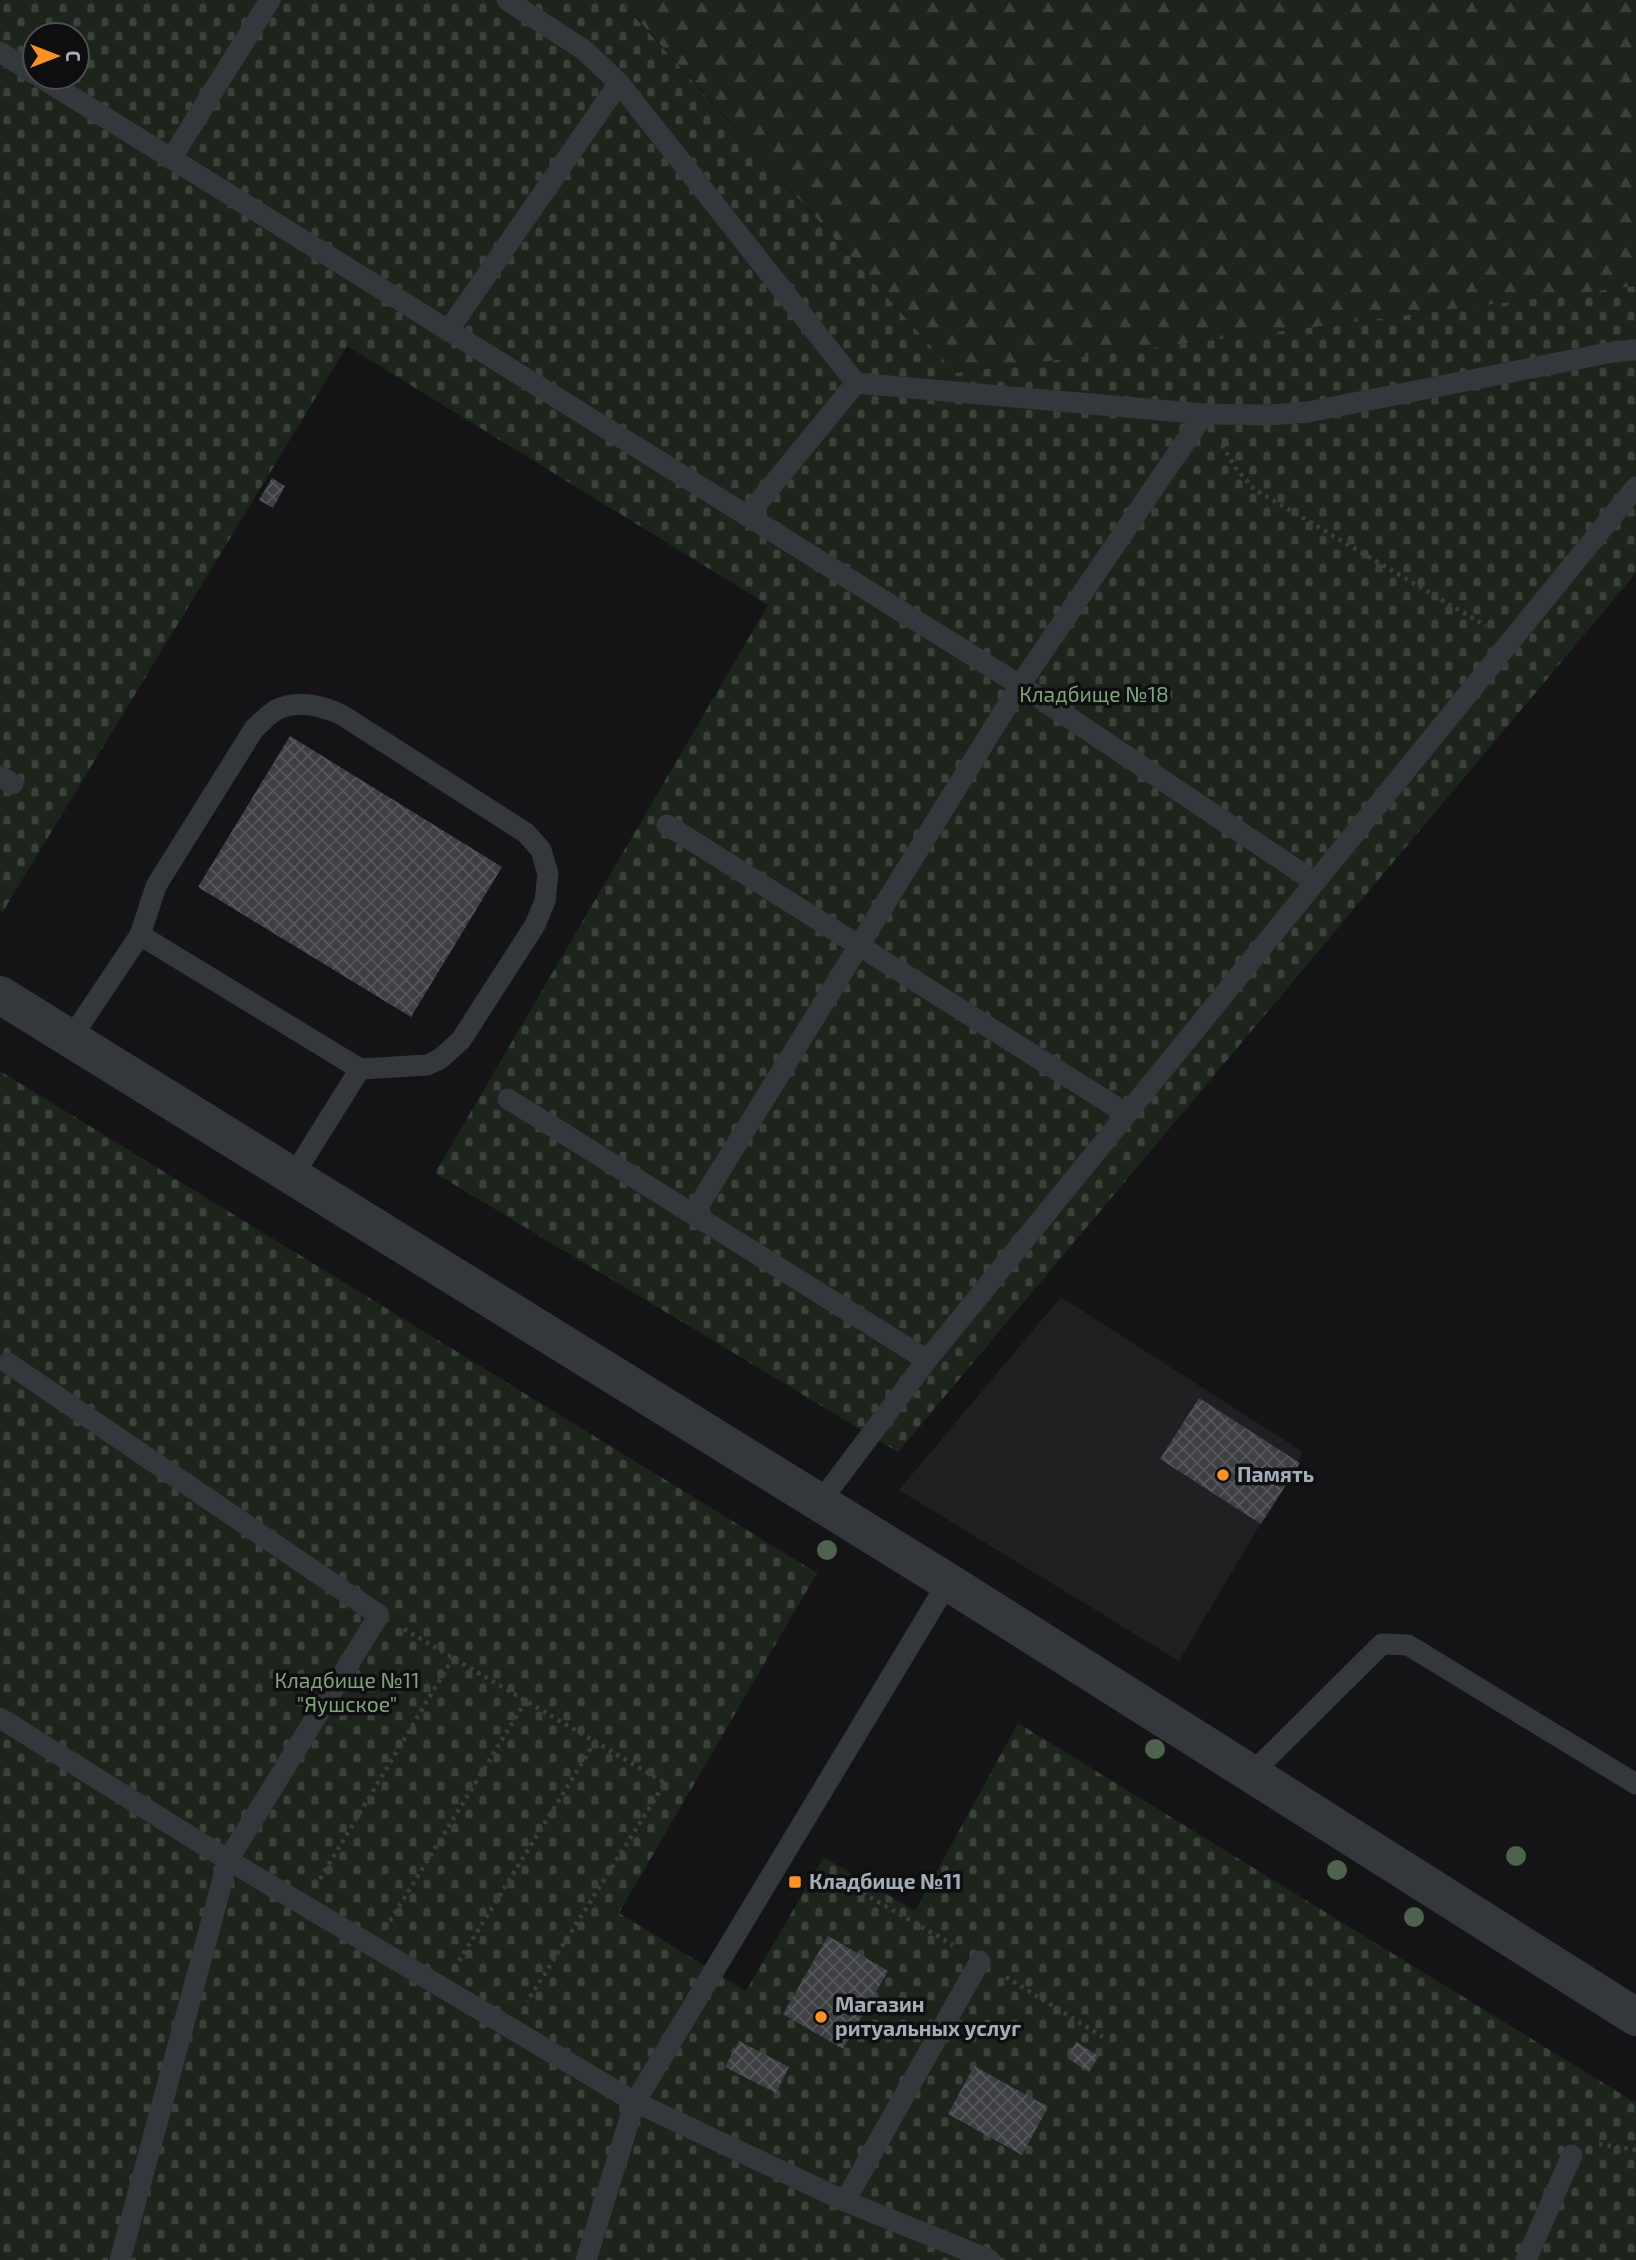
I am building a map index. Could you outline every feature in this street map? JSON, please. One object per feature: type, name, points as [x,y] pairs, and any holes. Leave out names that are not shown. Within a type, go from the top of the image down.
[{"type":"street","points":[[0,995],[820,1502],[1636,2017]]},
{"type":"lane","points":[[171,159],[270,0]]},
{"type":"lane","points":[[507,0],[531,6],[619,83],[856,383],[1204,414],[1269,415],[1308,412],[1618,351],[1636,350]]},
{"type":"lane","points":[[0,52],[21,65]]},
{"type":"lane","points":[[448,331],[619,83]]},
{"type":"lane","points":[[62,91],[1020,685],[1315,882]]},
{"type":"lane","points":[[748,515],[856,383]]},
{"type":"lane","points":[[694,1213],[1020,685],[1204,414]]},
{"type":"lane","points":[[820,1502],[927,1360],[1636,487]]},
{"type":"lane","points":[[71,1038],[140,935],[156,886],[254,729],[276,710],[303,703],[324,706],[342,715],[526,833],[541,850],[548,874],[545,901],[535,925],[456,1045],[440,1059],[427,1065],[360,1069],[140,935]]},
{"type":"lane","points":[[667,825],[1126,1114]]},
{"type":"lane","points":[[293,1176],[360,1069]]},
{"type":"lane","points":[[508,1099],[927,1360]]},
{"type":"lane","points":[[3,1366],[379,1615],[228,1860],[120,2260]]},
{"type":"lane","points":[[586,2260],[635,2102],[948,1582]]},
{"type":"lane","points":[[1251,1774],[1382,1644],[1408,1645],[1636,1784]]},
{"type":"lane","points":[[0,1718],[228,1860],[635,2102],[845,2201],[990,2260]]},
{"type":"lane","points":[[845,2201],[980,1961]]},
{"type":"lane","points":[[1526,2260],[1572,2154]]},
{"type":"path","points":[[1204,414],[1237,470],[1254,489],[1511,641]]},
{"type":"path","points":[[379,1615],[665,1783],[511,2028]]},
{"type":"path","points":[[304,1905],[453,1658]]},
{"type":"path","points":[[373,1946],[526,1701]]},
{"type":"path","points":[[442,1987],[595,1742]]},
{"type":"shaded area","points":[[1061,1297],[1303,1452],[1179,1661],[899,1490]]},
{"type":"green space","name":"Кладбище №18","points":[[0,0],[626,0],[624,5],[955,373],[1636,286],[1636,573],[898,1452],[435,1173],[768,605],[347,346],[2,913]]},
{"type":"green space","points":[[626,0],[1636,0],[1636,286],[955,373],[624,4]]},
{"type":"green space","name":"Кладбище №11 \"Яушское\"","points":[[0,1071],[817,1573],[619,1913],[746,1991],[824,1857],[915,1911],[1018,1723],[1636,2103],[1636,2260],[0,2260]]},
{"type":"building","points":[[272,478],[285,486],[273,508],[259,500]]},
{"type":"building","points":[[290,736],[502,867],[411,1017],[198,887]]},
{"type":"building","points":[[1199,1398],[1300,1463],[1261,1524],[1160,1459]]},
{"type":"building","points":[[828,1936],[888,1971],[843,2049],[783,2014]]},
{"type":"building","points":[[739,2041],[789,2067],[776,2093],[725,2067]]},
{"type":"building","points":[[1076,2042],[1099,2056],[1089,2072],[1067,2058]]},
{"type":"building","points":[[974,2066],[1048,2107],[1022,2155],[948,2114]]},
{"type":"place","name":"Память","points":[[1223,1475]]},
{"type":"place","name":"Кладбище №11","points":[[795,1882]]},
{"type":"place","name":"Магазин ритуальных услуг","points":[[821,2017]]}]
